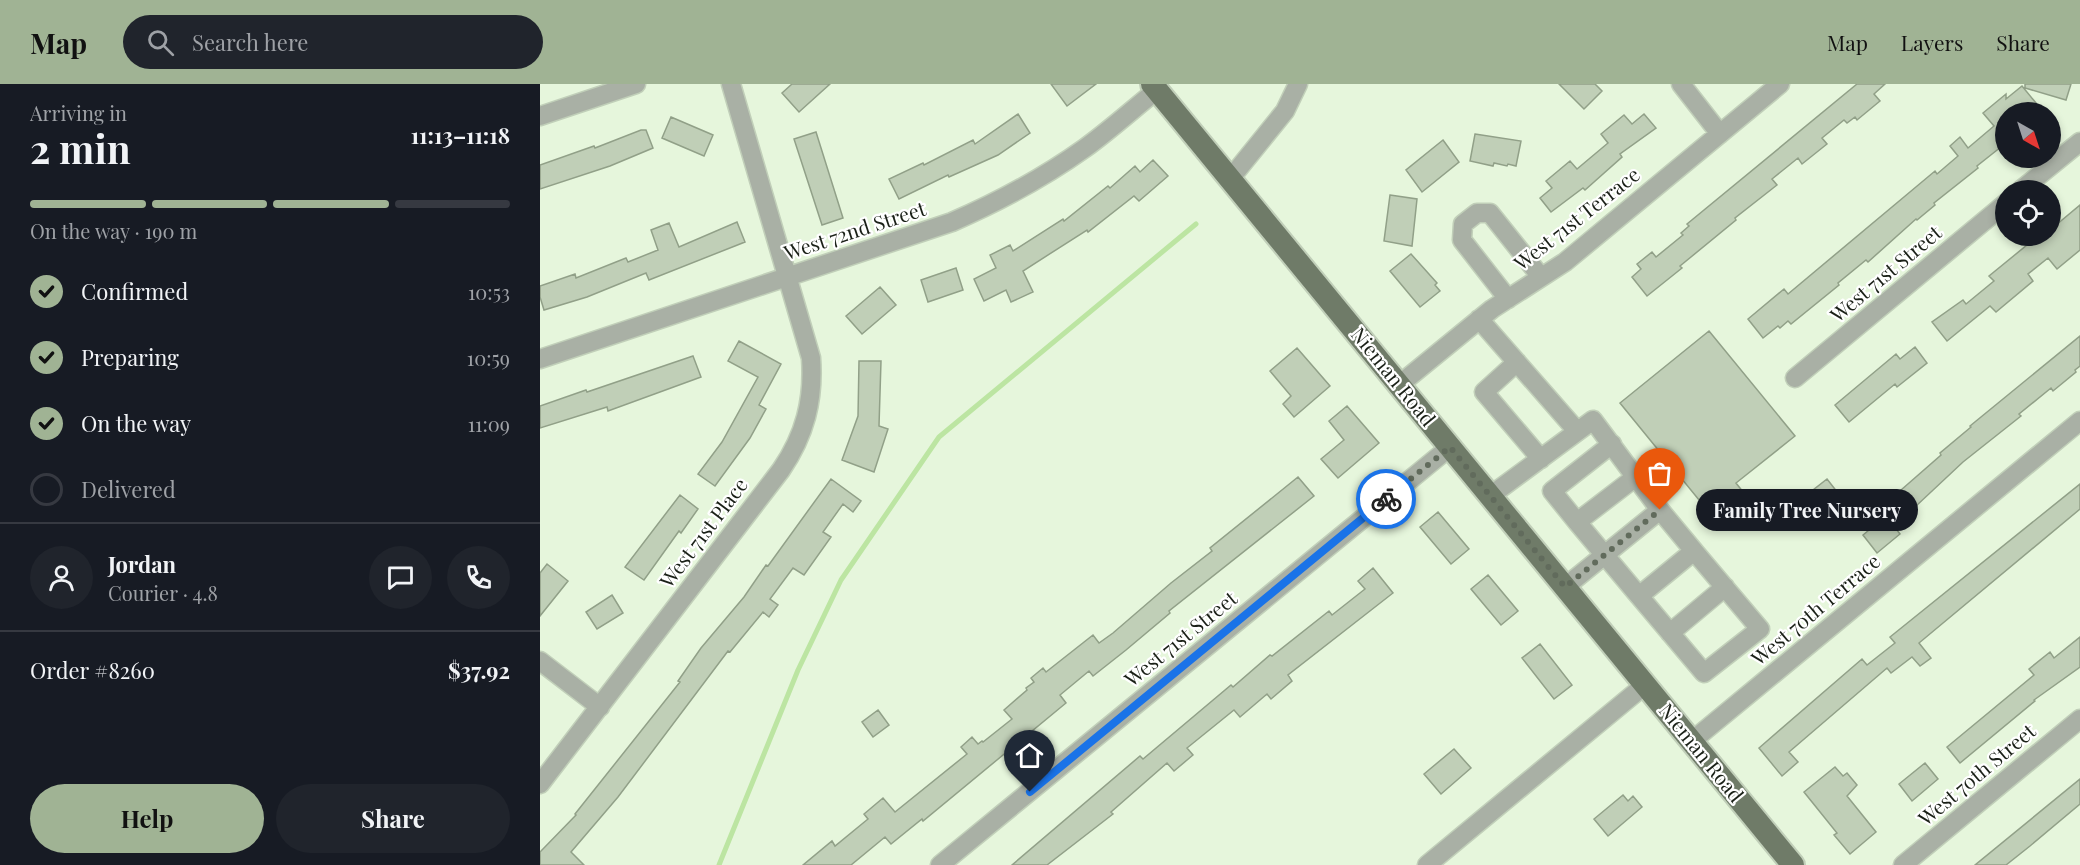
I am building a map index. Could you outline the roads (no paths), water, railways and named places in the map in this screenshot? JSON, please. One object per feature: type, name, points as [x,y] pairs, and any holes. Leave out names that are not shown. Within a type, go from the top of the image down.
[{"type":"main road","name":"Nieman Road","points":[[1155,87],[1793,865]]},
{"type":"street","points":[[540,116],[636,84]]},
{"type":"street","name":"West 71st Place","points":[[540,784],[781,470],[801,437],[811,398],[811,358],[731,84]]},
{"type":"street","points":[[1230,179],[1285,111],[1298,84]]},
{"type":"street","points":[[1681,84],[1720,134]]},
{"type":"street","name":"West 71st Terrace","points":[[1399,385],[1479,319],[1565,262],[1780,84]]},
{"type":"street","name":"West 72nd Street","points":[[540,359],[925,232],[990,205],[1042,176],[1085,148],[1155,87]]},
{"type":"street","points":[[2033,180],[2080,142]]},
{"type":"street","points":[[1508,299],[1462,240],[1463,224],[1477,213],[1490,213],[1541,277]]},
{"type":"street","name":"West 71st Street","points":[[1795,378],[1995,213]]},
{"type":"street","points":[[1479,319],[1577,432]]},
{"type":"street","points":[[1517,362],[1484,392],[1541,459]]},
{"type":"street","points":[[1490,496],[1593,420],[1612,444],[1637,476],[1660,510],[1760,628],[1704,673],[1552,491],[1612,444]]},
{"type":"street","name":"West 70th Terrace","points":[[1692,741],[2080,421]]},
{"type":"street","name":"West 71st Street","points":[[940,865],[1450,447]]},
{"type":"street","points":[[1577,522],[1637,476]]},
{"type":"street","points":[[1565,587],[1660,510]]},
{"type":"street","points":[[1639,596],[1694,551]]},
{"type":"street","points":[[1670,633],[1725,587]]},
{"type":"street","points":[[540,661],[600,706]]},
{"type":"street","points":[[1427,865],[1646,684]]},
{"type":"street","name":"West 70th Street","points":[[1903,865],[2080,719]]},
{"type":"waterway","points":[[719,865],[798,670],[841,580],[939,437],[1196,224]]},
{"type":"place","name":"Family Tree Nursery","points":[[1660,510]]}]
